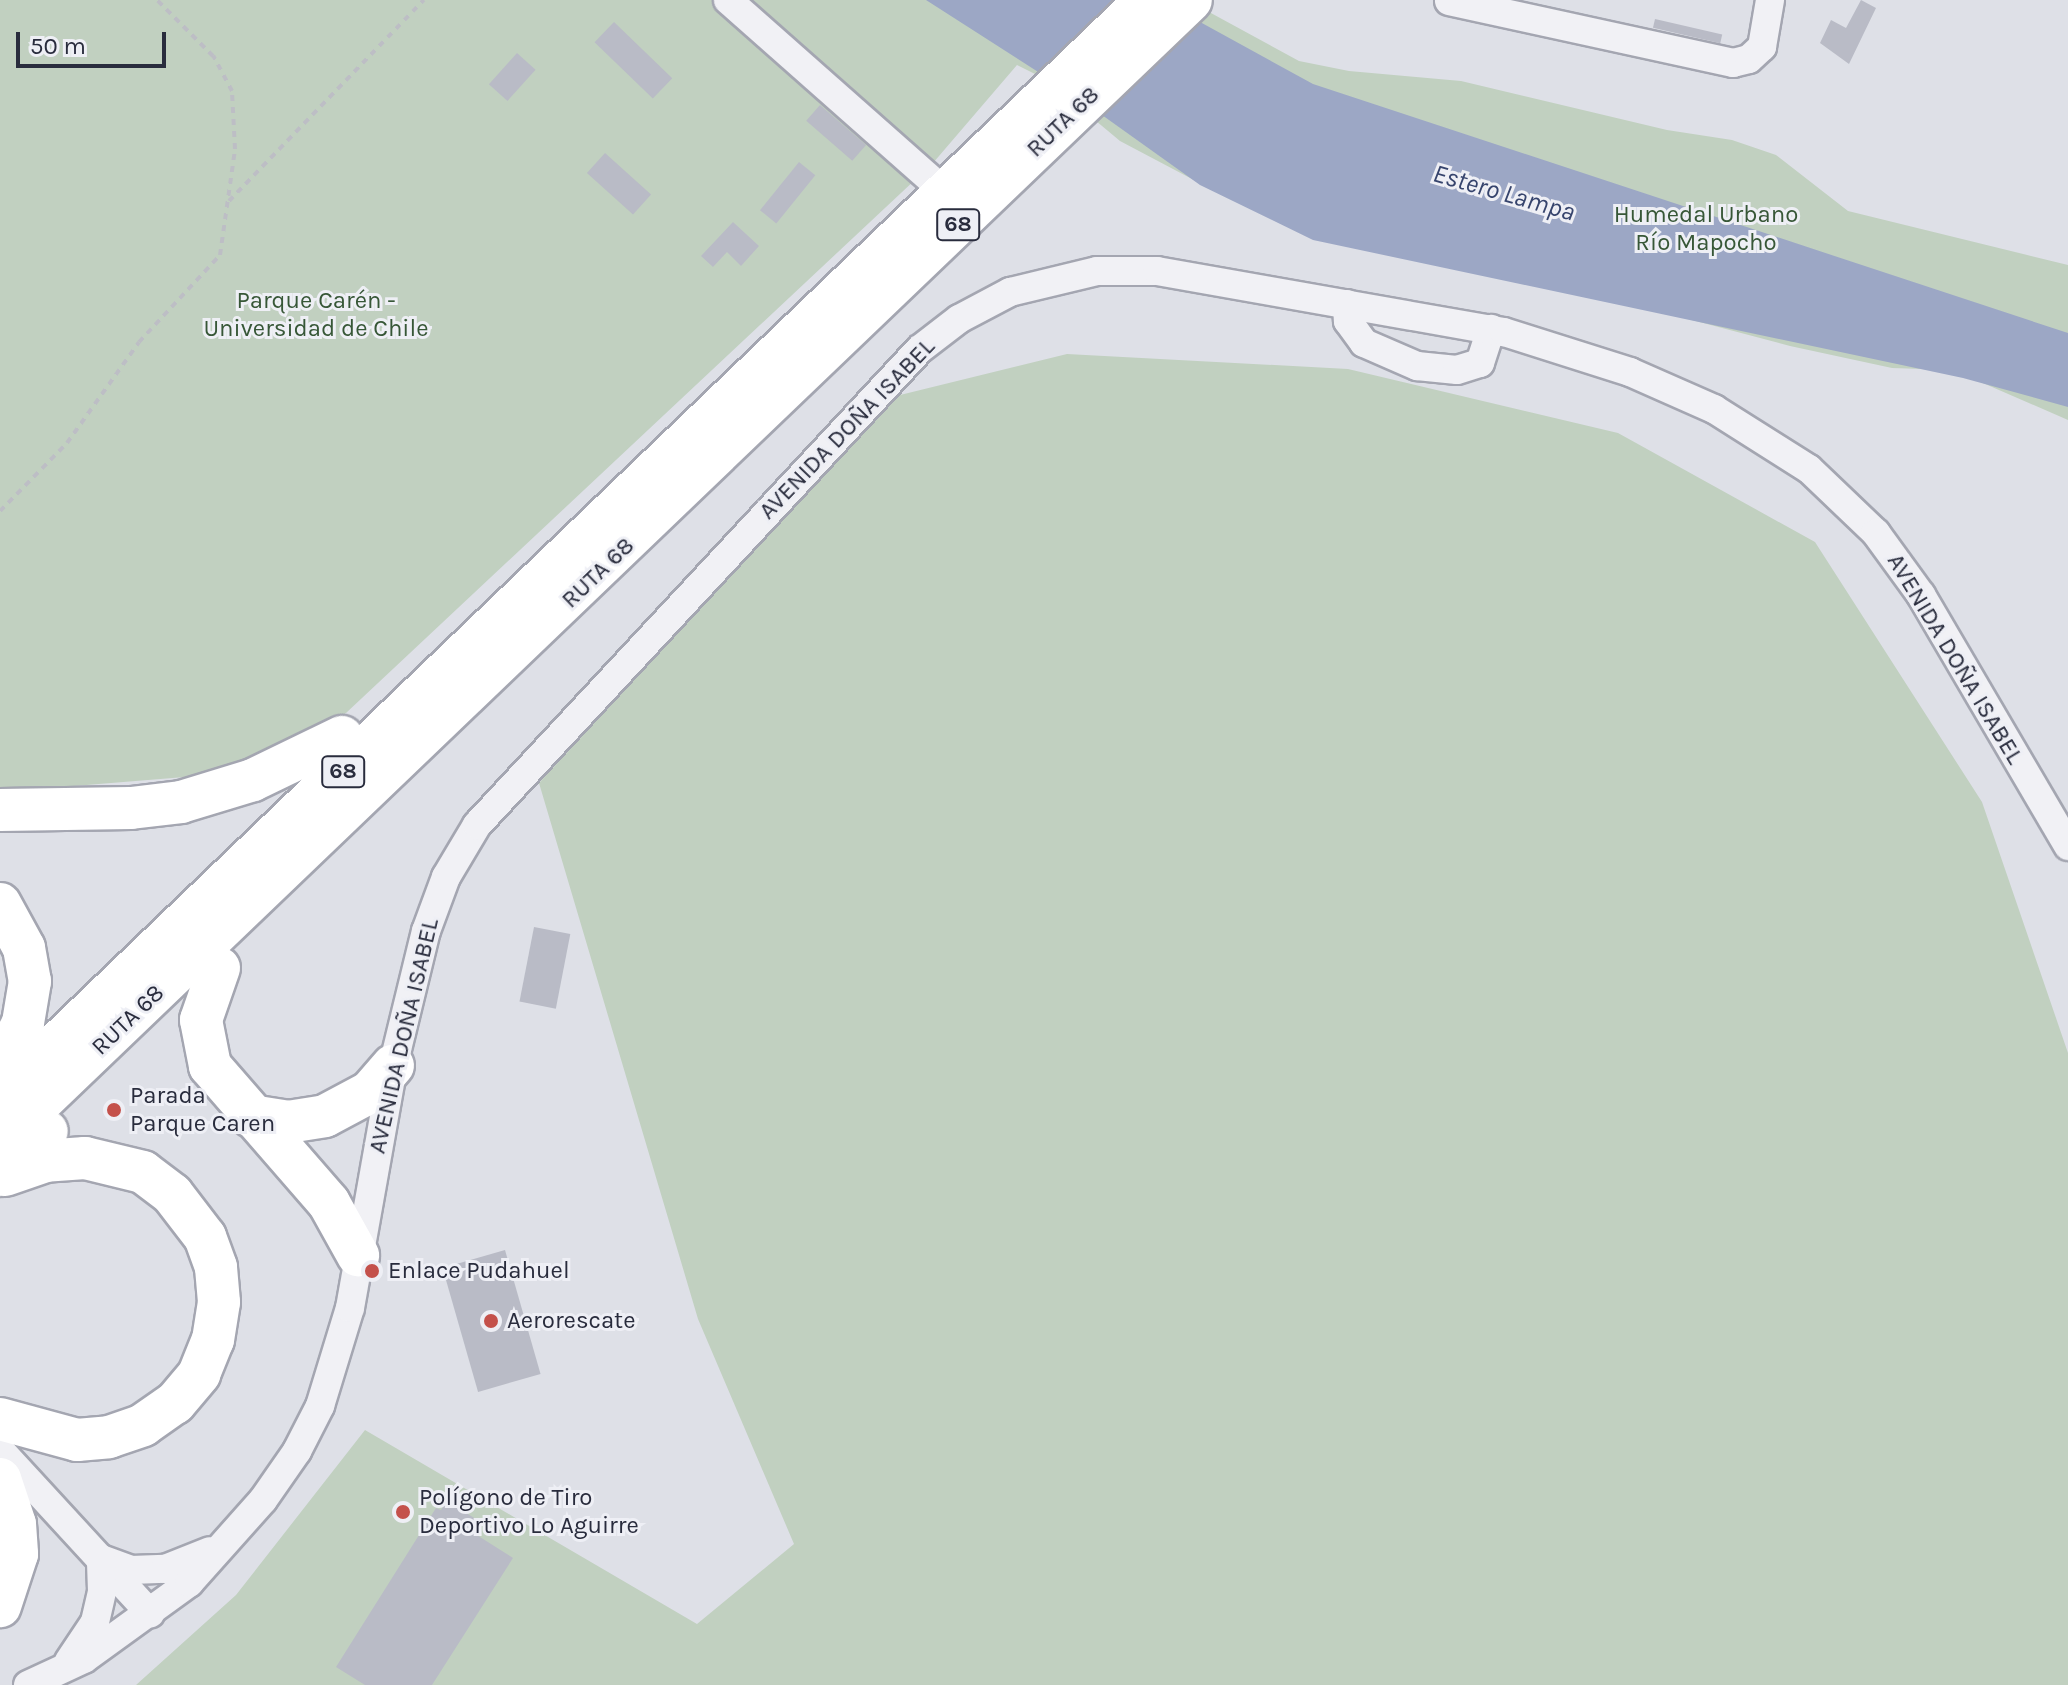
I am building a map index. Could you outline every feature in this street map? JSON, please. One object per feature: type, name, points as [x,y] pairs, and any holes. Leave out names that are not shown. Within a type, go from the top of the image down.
[{"type":"highway","name":"RUTA 68","points":[[0,1141],[546,622],[1058,105],[1146,0]]},
{"type":"highway","name":"RUTA 68","points":[[0,1098],[686,446],[946,193],[1191,0]]},
{"type":"highway","points":[[4,1054],[529,564],[686,446]]},
{"type":"highway","points":[[0,1176],[408,783],[546,622]]},
{"type":"highway","points":[[0,810],[131,808],[181,802],[253,780],[342,737]]},
{"type":"highway","points":[[0,904],[24,948],[30,981],[23,1023],[4,1054]]},
{"type":"highway","points":[[219,968],[203,1009],[202,1043],[217,1078],[329,1203],[358,1255]]},
{"type":"highway","points":[[251,1116],[288,1122],[325,1116],[363,1097],[393,1066]]},
{"type":"highway","points":[[0,1176],[64,1159],[116,1162],[143,1172],[178,1200],[205,1237],[216,1267],[219,1302],[213,1340],[199,1374],[175,1403],[143,1425],[109,1437],[77,1440],[0,1419]]},
{"type":"highway","points":[[0,1479],[15,1524],[17,1554],[0,1606]]},
{"type":"street","points":[[728,0],[946,193]]},
{"type":"street","points":[[1449,1],[1733,63],[1749,59],[1762,47],[1770,0]]},
{"type":"street","name":"AVENIDA DOÑA ISABEL","points":[[28,1685],[58,1672],[150,1613],[189,1583],[263,1500],[320,1406],[350,1308],[393,1066],[435,904],[477,825],[938,333],[1010,292],[1097,271],[1157,271],[1491,329],[1594,359],[1714,409],[1784,451],[1832,489],[1876,533],[1921,595],[2068,846]]},
{"type":"street","points":[[1347,304],[1348,321],[1364,343],[1417,366],[1457,370],[1480,363],[1491,329]]},
{"type":"street","points":[[0,1450],[150,1613]]},
{"type":"street","points":[[101,1559],[140,1571],[165,1569],[197,1559],[227,1539]]},
{"type":"street","points":[[58,1672],[80,1650],[95,1622],[102,1591],[101,1559]]},
{"type":"path","points":[[0,511],[67,443],[139,342],[220,255],[235,149],[232,91],[213,56],[157,0]]},
{"type":"path","points":[[227,203],[424,0]]},
{"type":"green space","name":"Parque Carén - Universidad de Chile","points":[[0,0],[1187,0],[1299,61],[1349,71],[1461,81],[1667,130],[1732,140],[1776,155],[1848,211],[2068,265],[2068,420],[1953,370],[1892,368],[1790,346],[1226,197],[1120,141],[1047,80],[1017,65],[933,163],[346,713],[222,774],[0,792]]},
{"type":"green space","points":[[1067,354],[1348,369],[1618,433],[1815,542],[1982,802],[2068,1053],[2068,1685],[136,1685],[236,1595],[365,1430],[697,1624],[794,1544],[698,1319],[539,783],[896,396]]},
{"type":"water","name":"Humedal Urbano Río Mapocho","points":[[926,0],[1160,0],[1313,84],[2068,333],[2068,407],[1963,378],[1313,240],[1200,185],[1074,95]]},
{"type":"building","points":[[1861,0],[1876,8],[1849,64],[1820,43],[1831,20],[1846,28]]},
{"type":"building","points":[[1655,19],[1722,35],[1720,43],[1653,28]]},
{"type":"building","points":[[614,22],[672,78],[653,98],[595,42]]},
{"type":"building","points":[[517,53],[536,70],[507,101],[489,84]]},
{"type":"building","points":[[820,105],[866,145],[852,161],[806,121]]},
{"type":"building","points":[[605,153],[651,194],[633,215],[587,173]]},
{"type":"building","points":[[799,162],[815,175],[776,223],[760,210]]},
{"type":"building","points":[[733,222],[759,246],[741,266],[727,252],[713,267],[701,256]]},
{"type":"building","points":[[534,927],[570,934],[556,1009],[519,1002]]},
{"type":"building","name":"Aerorescate","points":[[505,1250],[541,1374],[478,1392],[443,1268]]},
{"type":"building","points":[[447,1501],[479,1521],[472,1532],[513,1558],[432,1685],[365,1685],[336,1667],[436,1508],[441,1510]]},
{"type":"place","name":"Parada Parque Caren","points":[[114,1110]]},
{"type":"place","name":"Enlace Pudahuel","points":[[372,1271]]},
{"type":"place","name":"Aerorescate","points":[[491,1321]]},
{"type":"place","name":"Polígono de Tiro Deportivo Lo Aguirre","points":[[403,1512]]},
{"type":"water label","name":"Estero Lampa","points":[[1504,193]]}]
